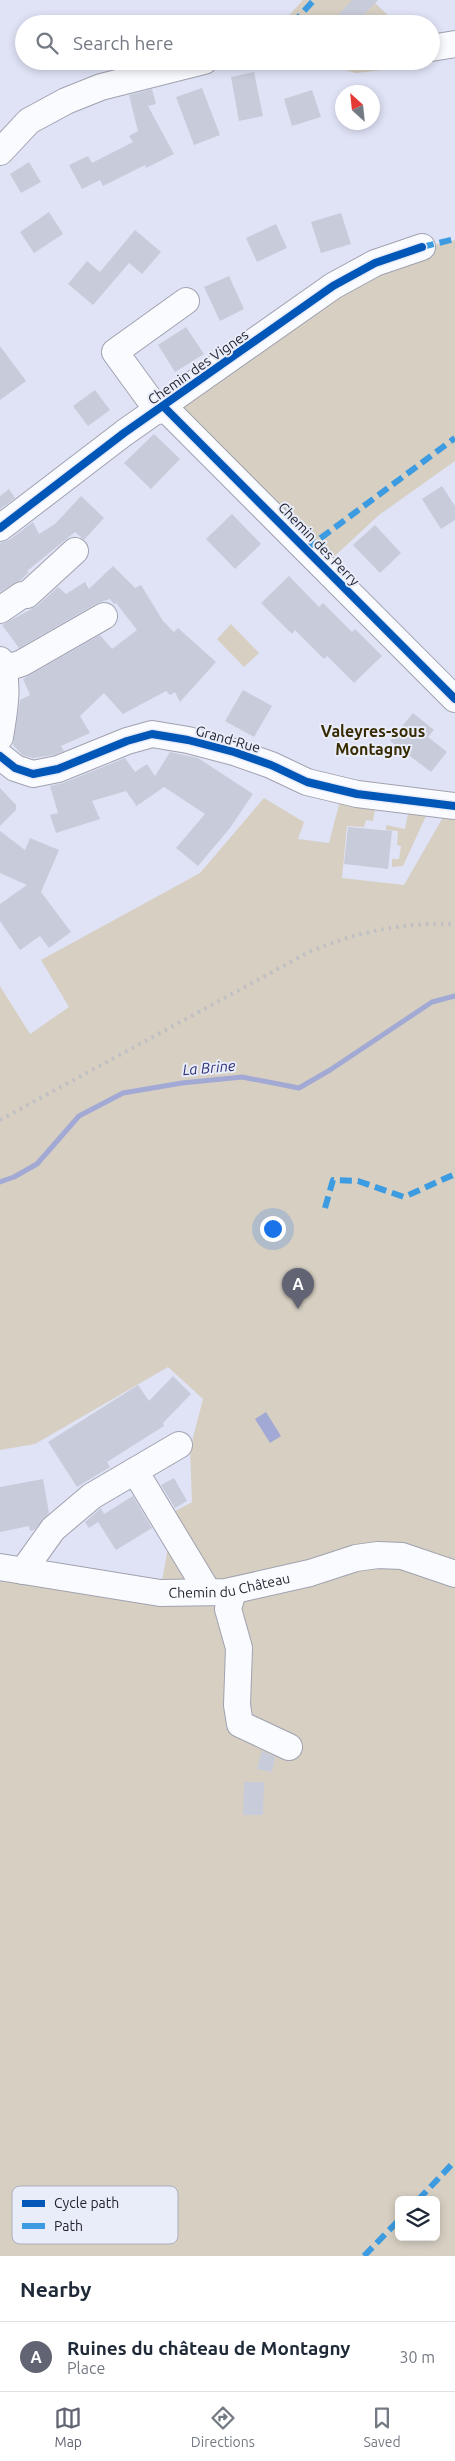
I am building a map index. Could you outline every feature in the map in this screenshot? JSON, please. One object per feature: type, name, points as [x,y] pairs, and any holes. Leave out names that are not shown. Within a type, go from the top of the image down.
[{"type":"street","points":[[440,46],[455,44]]},
{"type":"street","points":[[0,152],[29,121],[66,100],[101,87],[168,70]]},
{"type":"street","name":"Chemin des Vignes","points":[[0,528],[124,434],[333,286],[375,263],[422,247]]},
{"type":"street","name":"Chemin des Perry","points":[[186,301],[115,352],[161,409],[455,699]]},
{"type":"street","points":[[0,610],[22,595],[27,595],[75,552]]},
{"type":"street","points":[[0,737],[5,709],[2,664],[22,662],[104,616]]},
{"type":"street","name":"Grand-Rue","points":[[0,756],[15,768],[33,774],[58,769],[127,741],[152,734],[188,740],[234,752],[271,765],[308,782],[357,794],[454,803]]},
{"type":"street","points":[[12,1569],[53,1529],[92,1496],[179,1445]]},
{"type":"street","points":[[135,1471],[208,1592]]},
{"type":"street","name":"Chemin du Château","points":[[12,1569],[160,1593],[233,1591],[310,1574],[356,1558],[378,1555],[402,1556],[455,1574]]},
{"type":"street","points":[[233,1591],[228,1609],[239,1648],[237,1705],[240,1724],[289,1747]]},
{"type":"shaded area","points":[[303,0],[372,0],[388,15],[289,15]]},
{"type":"shaded area","points":[[344,70],[383,70],[356,73]]},
{"type":"shaded area","points":[[455,240],[455,461],[379,515],[325,565],[166,407],[334,287],[422,248]]},
{"type":"shaded area","points":[[231,624],[259,653],[244,667],[217,639]]},
{"type":"shaded area","points":[[342,793],[377,798],[373,821],[366,820],[364,827],[347,826],[342,878],[404,885],[446,812],[455,815],[455,1573],[409,1558],[160,1592],[167,1553],[168,1515],[192,1502],[190,1449],[203,1399],[168,1367],[35,1444],[0,1450],[0,986],[30,1034],[69,1007],[41,960],[200,873],[264,798],[304,822],[298,839],[329,843]]},
{"type":"shaded area","points":[[410,803],[431,805],[403,866],[392,867],[392,859],[399,859],[401,846],[397,845],[398,831],[386,830],[386,825],[405,829]]},
{"type":"shaded area","points":[[356,1559],[455,1575],[455,2256],[0,2256],[0,1568],[160,1593]]},
{"type":"water","points":[[266,1412],[281,1436],[270,1443],[255,1419]]},
{"type":"building","points":[[352,0],[378,0],[364,15],[338,15]]},
{"type":"building","points":[[254,72],[263,116],[239,121],[231,77]]},
{"type":"building","points":[[202,88],[220,135],[194,145],[176,97]]},
{"type":"building","points":[[152,89],[156,104],[148,106],[174,154],[146,168],[145,165],[103,186],[100,180],[82,189],[69,165],[88,156],[92,163],[133,142],[129,136],[138,131],[129,95]]},
{"type":"building","points":[[312,90],[321,117],[292,126],[284,99]]},
{"type":"building","points":[[29,162],[41,182],[21,193],[10,174]]},
{"type":"building","points":[[49,212],[63,234],[34,253],[20,232]]},
{"type":"building","points":[[341,213],[351,244],[321,253],[311,222]]},
{"type":"building","points":[[276,224],[287,248],[257,262],[246,238]]},
{"type":"building","points":[[135,230],[161,252],[142,274],[129,263],[93,305],[68,284],[87,261],[100,272]]},
{"type":"building","points":[[229,276],[244,309],[220,321],[204,287]]},
{"type":"building","points":[[186,327],[204,354],[175,372],[158,345]]},
{"type":"building","points":[[0,346],[26,381],[0,400]]},
{"type":"building","points":[[95,390],[110,410],[88,426],[73,406]]},
{"type":"building","points":[[154,434],[180,459],[151,489],[124,463]]},
{"type":"building","points":[[442,486],[455,506],[455,520],[441,529],[422,499]]},
{"type":"building","points":[[9,489],[15,498],[0,509],[0,496]]},
{"type":"building","points":[[81,496],[104,518],[84,540],[75,532],[27,571],[29,572],[21,580],[0,592],[0,543],[9,540],[33,522],[39,534],[55,524]]},
{"type":"building","points":[[232,514],[261,544],[235,569],[206,539]]},
{"type":"building","points":[[375,525],[401,553],[380,573],[353,545]]},
{"type":"building","points":[[113,566],[135,588],[141,585],[163,621],[174,632],[178,628],[216,662],[180,702],[175,692],[170,695],[166,691],[123,714],[104,693],[80,716],[90,733],[61,746],[64,751],[54,755],[33,758],[22,755],[13,745],[20,700],[30,695],[23,679],[100,635],[112,649],[137,630],[116,603],[114,604],[110,599],[97,603],[19,648],[2,625],[37,606],[58,587],[66,594],[85,582],[89,589]]},
{"type":"building","points":[[289,576],[319,607],[323,603],[352,632],[355,629],[382,656],[354,683],[327,656],[324,659],[295,630],[292,634],[261,603]]},
{"type":"building","points":[[243,690],[272,706],[254,737],[225,721]]},
{"type":"building","points":[[413,713],[434,730],[428,737],[447,752],[431,772],[390,741]]},
{"type":"building","points":[[170,752],[198,758],[253,794],[230,828],[198,866],[176,848],[205,814],[164,787],[135,807],[136,805],[126,791],[92,801],[100,819],[56,833],[50,815],[58,813],[50,786],[63,783],[125,758],[135,772],[147,764],[155,776]]},
{"type":"building","points":[[0,788],[16,805],[16,810],[0,826]]},
{"type":"building","points":[[348,827],[392,831],[388,869],[344,864]]},
{"type":"building","points":[[0,831],[25,850],[30,838],[59,850],[41,892],[71,932],[49,948],[40,936],[20,950],[0,921],[0,904],[27,885],[0,873]]},
{"type":"building","points":[[173,1376],[191,1394],[163,1423],[164,1426],[107,1462],[110,1467],[77,1487],[48,1442],[138,1385],[149,1401]]},
{"type":"building","points":[[174,1478],[187,1501],[175,1508],[161,1485]]},
{"type":"building","points":[[43,1479],[49,1513],[34,1530],[30,1531],[29,1526],[0,1532],[0,1487]]},
{"type":"building","points":[[133,1496],[152,1528],[116,1550],[98,1522],[89,1528],[85,1522],[101,1508],[104,1514]]},
{"type":"building","points":[[262,1751],[275,1757],[272,1772],[257,1769]]},
{"type":"building","points":[[244,1782],[264,1782],[263,1815],[243,1815]]},
{"type":"waterway","name":"La Brine","points":[[0,1182],[14,1177],[37,1164],[79,1116],[123,1093],[182,1083],[242,1077],[299,1088],[330,1070],[432,1002],[455,996]]},
{"type":"railway","points":[[0,1120],[309,952],[344,939],[380,930],[417,925],[455,924]]},
{"type":"marked path","points":[[300,15],[314,0]]},
{"type":"marked path","points":[[422,247],[455,239]]},
{"type":"marked path","points":[[306,549],[455,438]]},
{"type":"marked path","points":[[325,1208],[333,1180],[358,1181],[404,1197],[455,1174]]},
{"type":"marked path","points":[[422,2196],[455,2161]]},
{"type":"marked path","points":[[364,2256],[395,2224]]},
{"type":"cycle path","points":[[0,528],[124,433],[333,286],[375,263],[422,247]]},
{"type":"cycle path","points":[[164,407],[455,699]]},
{"type":"cycle path","points":[[0,756],[15,768],[33,774],[58,769],[127,741],[152,734],[188,740],[234,752],[271,765],[307,782],[357,794],[455,806]]},
{"type":"place","name":"Ruines du château de Montagny","points":[[298,1309]]},
{"type":"district","name":"Valeyres-sous Montagny","points":[[373,740]]}]
